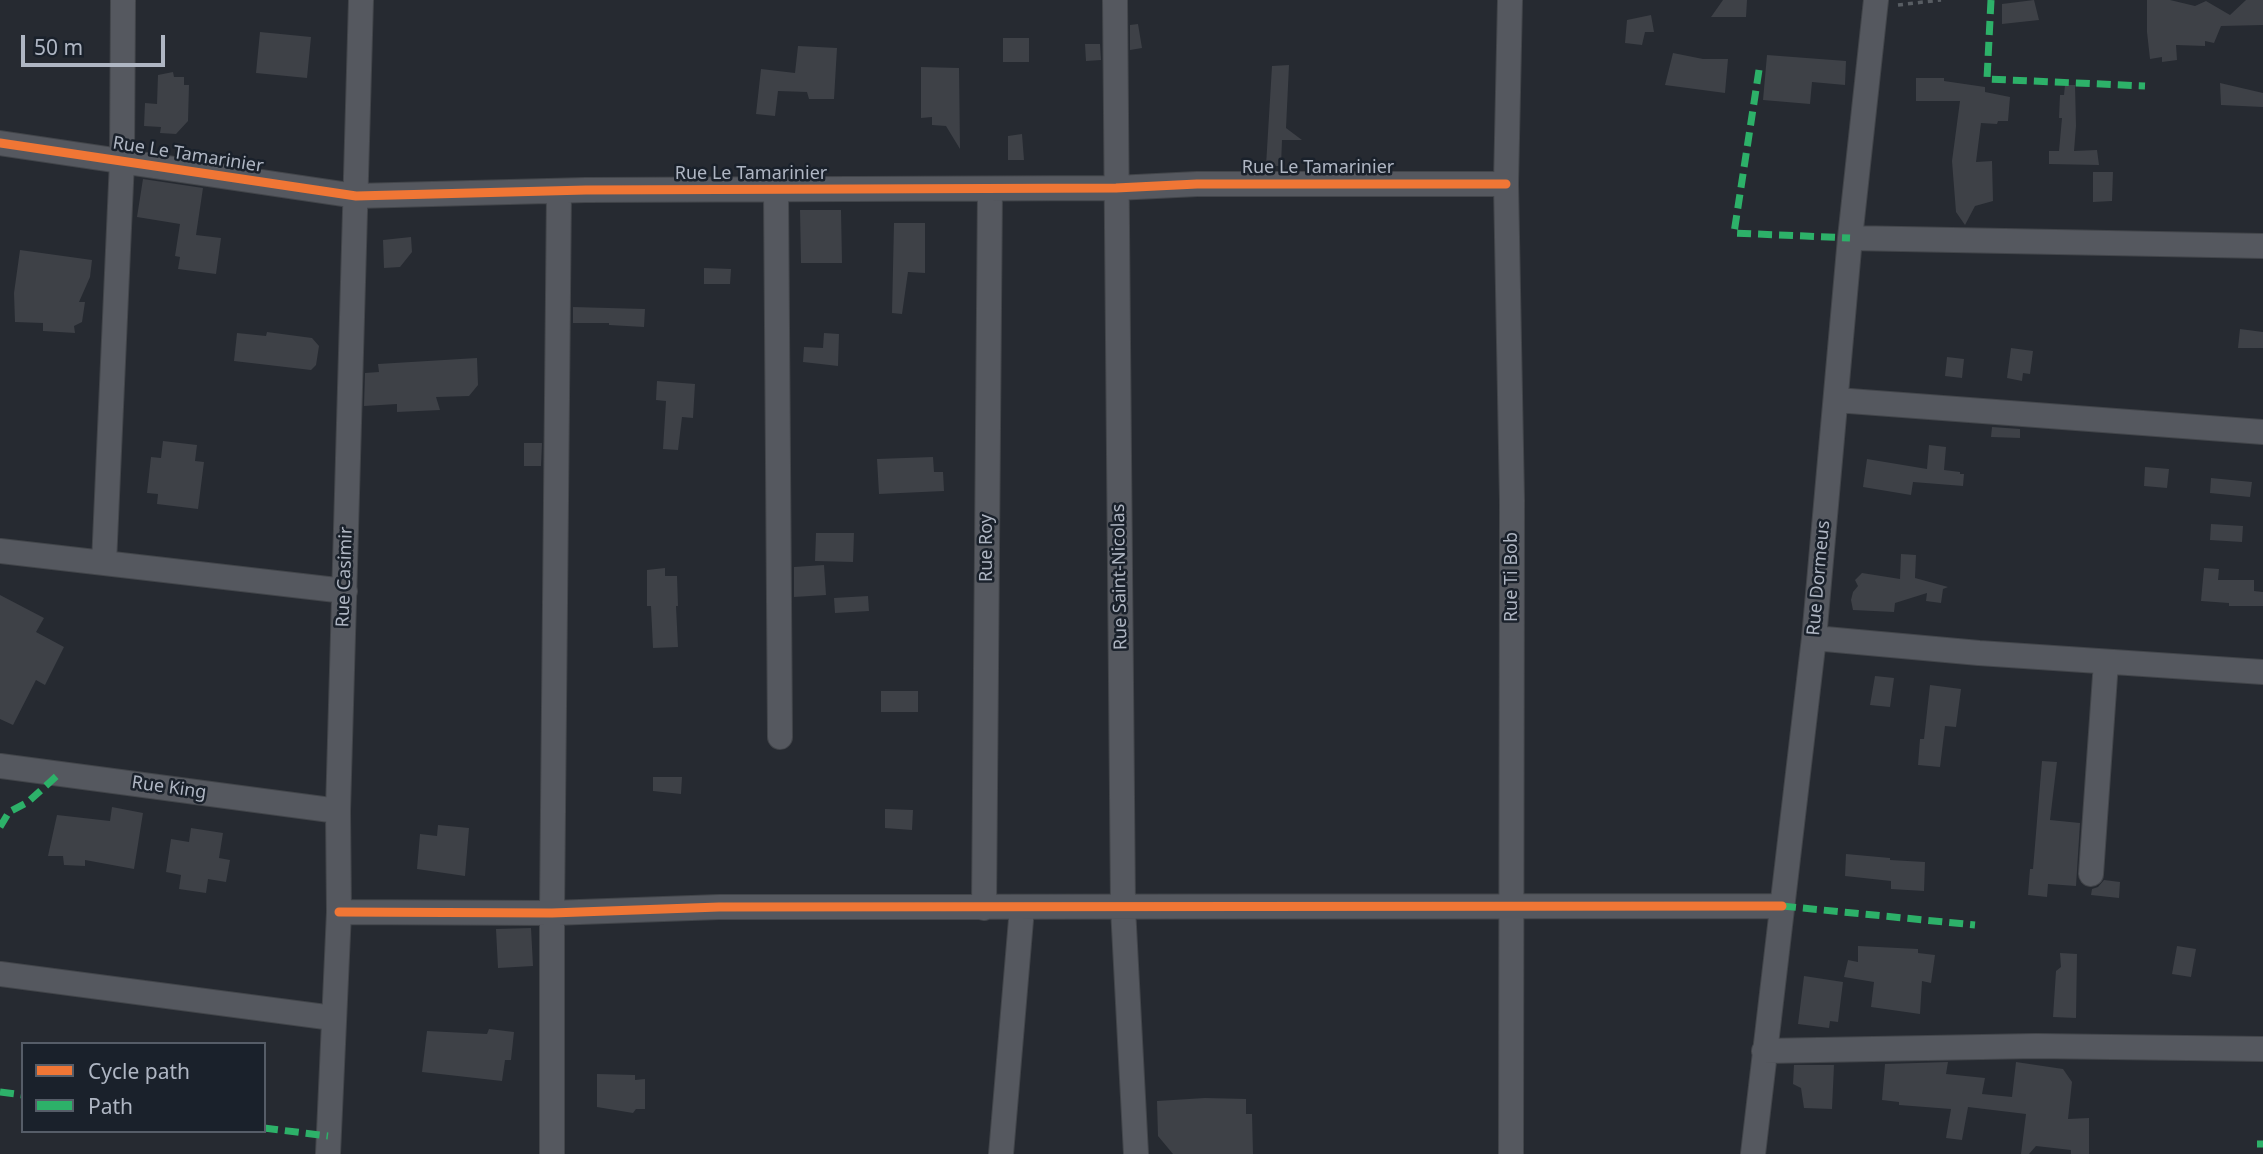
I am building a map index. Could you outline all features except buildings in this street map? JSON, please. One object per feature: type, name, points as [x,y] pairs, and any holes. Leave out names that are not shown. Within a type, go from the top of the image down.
[{"type":"street","points":[[104,563],[122,161],[123,0]]},
{"type":"street","name":"Rue Casimir","points":[[328,1154],[339,912],[338,811],[360,0]]},
{"type":"street","name":"Rue Saint-Nicolas","points":[[1115,0],[1123,908],[1136,1154]]},
{"type":"street","name":"Rue Ti Bob","points":[[1510,0],[1506,184],[1512,500],[1511,1154]]},
{"type":"street","name":"Rue Dormeus","points":[[1753,1154],[1814,638],[1850,238],[1875,4]]},
{"type":"street","name":"Rue Le Tamarinier","points":[[0,143],[356,196],[559,191],[1116,188],[1198,184],[1506,184]]},
{"type":"street","name":"Rue Roy","points":[[984,908],[990,189]]},
{"type":"street","points":[[776,190],[780,737]]},
{"type":"street","points":[[552,1154],[559,191]]},
{"type":"street","points":[[1850,238],[2263,246]]},
{"type":"street","points":[[1836,400],[2263,432]]},
{"type":"street","points":[[0,551],[345,591]]},
{"type":"street","points":[[1814,638],[2263,673]]},
{"type":"street","points":[[2091,874],[2106,662]]},
{"type":"street","name":"Rue King","points":[[0,766],[338,811]]},
{"type":"street","points":[[339,912],[552,913],[719,908],[1782,905]]},
{"type":"street","points":[[1001,1154],[1022,908]]},
{"type":"street","points":[[0,974],[333,1018]]},
{"type":"street","points":[[1764,1051],[2036,1046],[2263,1049]]},
{"type":"path","points":[[1875,4],[1941,0]]},
{"type":"marked path","points":[[1991,0],[1987,79],[2145,86]]},
{"type":"marked path","points":[[1759,70],[1734,233],[1850,238]]},
{"type":"marked path","points":[[0,827],[9,812],[28,802],[60,773]]},
{"type":"marked path","points":[[1782,906],[1975,925]]},
{"type":"marked path","points":[[0,1092],[21,1095]]},
{"type":"marked path","points":[[266,1128],[328,1136]]},
{"type":"marked path","points":[[2257,1144],[2263,1144]]},
{"type":"cycle path","points":[[0,143],[356,196],[586,190],[1506,184]]},
{"type":"cycle path","points":[[339,912],[552,913],[719,907],[1782,906]]}]
